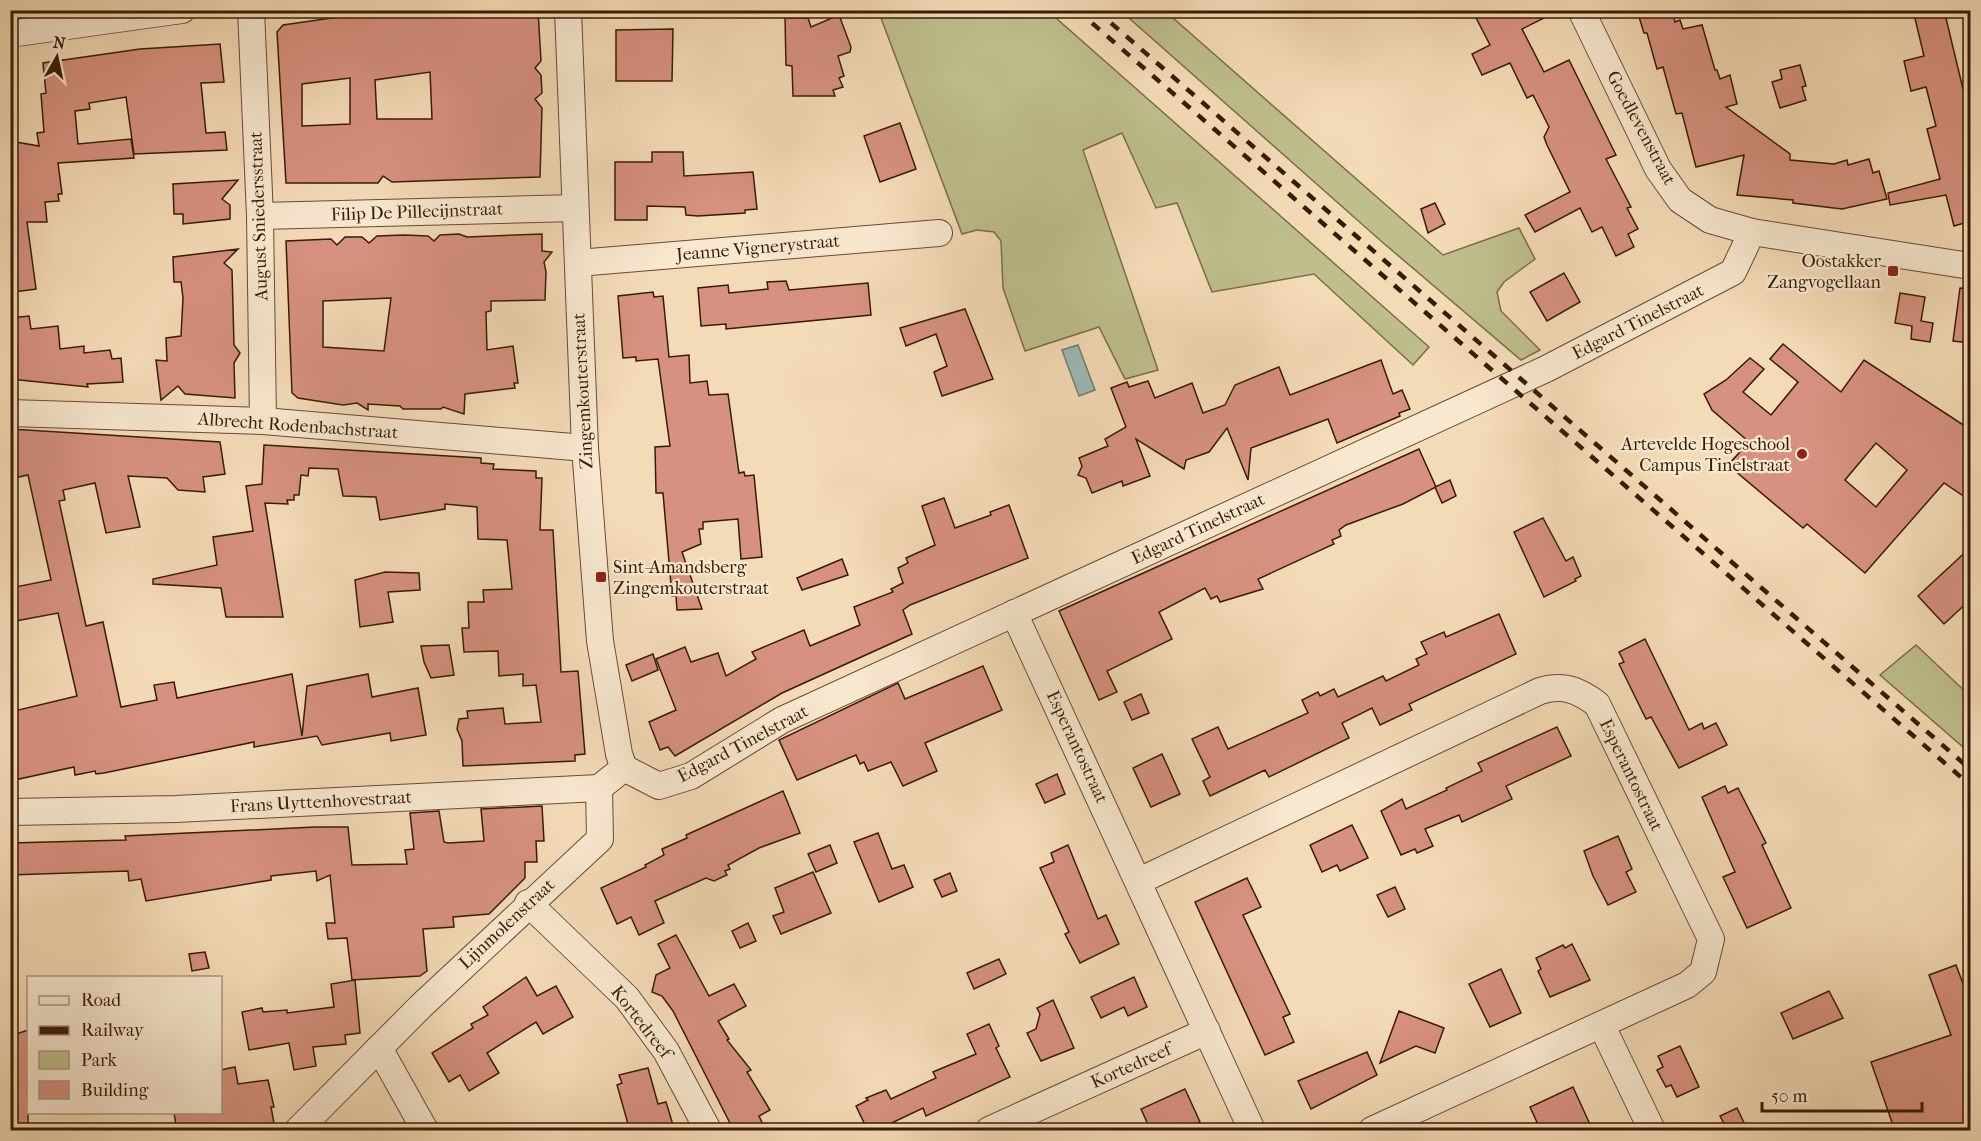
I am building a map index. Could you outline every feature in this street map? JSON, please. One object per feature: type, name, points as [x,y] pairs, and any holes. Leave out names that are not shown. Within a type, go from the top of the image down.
[{"type":"street","points":[[10,34],[182,10]]},
{"type":"street","name":"August Sniedersstraat","points":[[251,10],[260,216],[263,421]]},
{"type":"street","name":"Zingemkouterstraat","points":[[568,10],[585,448],[600,641],[619,754],[624,768]]},
{"type":"street","name":"Goedlevenstraat","points":[[1581,10],[1658,169],[1680,200],[1710,220],[1752,232],[1971,266]]},
{"type":"street","name":"Filip De Pillecijnstraat","points":[[260,216],[575,208]]},
{"type":"street","name":"Edgard Tinelstraat","points":[[624,768],[660,786],[691,776],[782,720],[1546,369],[1733,272],[1752,232]]},
{"type":"street","name":"Jeanne Vignerystraat","points":[[578,263],[939,233]]},
{"type":"street","name":"Albrecht Rodenbachstraat","points":[[10,413],[263,421],[585,448]]},
{"type":"street","name":"Esperantostraat","points":[[1014,613],[1252,1131]]},
{"type":"street","name":"Esperantostraat","points":[[1139,881],[1540,691],[1551,687],[1571,689],[1597,704],[1710,939],[1703,972],[1687,985],[1602,1026],[1372,1131]]},
{"type":"street","points":[[599,788],[624,768]]},
{"type":"street","name":"Frans Uyttenhovestraat","points":[[10,812],[176,809],[599,788]]},
{"type":"street","name":"Lijnmolenstraat","points":[[298,1131],[379,1048],[528,903],[600,839],[599,788]]},
{"type":"street","name":"Kortedreef","points":[[528,903],[627,998],[666,1051],[708,1131]]},
{"type":"street","points":[[1602,1026],[1652,1131]]},
{"type":"street","name":"Kortedreef","points":[[989,1131],[1207,1031]]},
{"type":"street","points":[[379,1048],[425,1131]]},
{"type":"green space","points":[[878,10],[1048,11],[1429,347],[1413,365],[1314,274],[1212,292],[1177,203],[1156,208],[1122,133],[1083,150],[1158,370],[1125,379],[1099,327],[1025,351],[1003,288],[1001,241],[994,232],[977,230],[962,234]]},
{"type":"green space","points":[[1121,11],[1165,11],[1443,255],[1519,228],[1535,259],[1504,282],[1497,292],[1501,311],[1540,350],[1521,360],[1381,241]]},
{"type":"green space","points":[[1916,645],[1970,696],[1970,753],[1880,675]]},
{"type":"water","points":[[1078,345],[1095,390],[1079,396],[1062,350]]},
{"type":"building","points":[[387,10],[538,10],[541,61],[535,68],[541,75],[542,93],[535,99],[542,108],[540,177],[392,182],[383,176],[378,183],[286,183],[277,32],[283,25]],"holes":[[[430,72],[432,119],[377,119],[375,80]],[[350,78],[350,124],[302,126],[302,84]]]},
{"type":"building","points":[[1472,10],[1560,10],[1522,29],[1544,72],[1569,60],[1616,155],[1606,159],[1631,207],[1627,208],[1638,229],[1628,234],[1634,247],[1616,256],[1602,227],[1592,232],[1580,208],[1535,232],[1525,215],[1570,192],[1544,137],[1549,127],[1533,95],[1527,98],[1510,63],[1482,75],[1472,54],[1490,45]]},
{"type":"building","points":[[1672,10],[1675,22],[1680,20],[1683,29],[1702,25],[1715,70],[1720,79],[1730,75],[1737,104],[1726,107],[1790,154],[1790,160],[1834,164],[1847,160],[1848,165],[1869,159],[1873,173],[1879,171],[1887,199],[1842,209],[1793,203],[1793,200],[1737,195],[1744,155],[1696,167],[1682,113],[1676,114],[1663,67],[1657,69],[1647,33],[1644,33],[1639,17]]},
{"type":"building","points":[[1913,10],[1944,10],[1971,122],[1971,221],[1954,226],[1946,195],[1890,205],[1888,193],[1940,179],[1927,129],[1936,126],[1926,87],[1911,91],[1904,61],[1924,56]]},
{"type":"building","points":[[839,15],[851,47],[850,52],[838,56],[844,76],[839,78],[843,87],[833,90],[835,96],[793,96],[792,66],[786,65],[785,18],[808,18],[811,27]]},
{"type":"building","points":[[673,29],[672,81],[616,81],[616,30]]},
{"type":"building","points":[[220,44],[224,82],[201,83],[206,133],[225,132],[227,150],[134,154],[126,97],[89,103],[90,109],[75,111],[78,144],[131,139],[134,158],[58,163],[62,194],[58,194],[59,201],[45,202],[47,222],[27,222],[36,289],[14,292],[10,268],[10,141],[39,146],[37,133],[44,132],[41,94],[46,93],[43,63],[140,49]]},
{"type":"building","points":[[1800,65],[1806,86],[1802,87],[1806,100],[1780,108],[1772,82],[1782,79],[1780,70]]},
{"type":"building","points":[[900,123],[916,169],[880,182],[864,136]]},
{"type":"building","points":[[652,152],[683,152],[684,176],[753,172],[757,209],[745,210],[745,213],[698,216],[686,215],[685,207],[647,206],[647,220],[615,220],[615,162],[652,162]]},
{"type":"building","points":[[238,180],[222,199],[230,205],[230,219],[183,224],[183,214],[174,214],[173,184]]},
{"type":"building","points":[[1435,203],[1445,224],[1428,233],[1421,209]]},
{"type":"building","points":[[459,234],[467,237],[542,234],[542,251],[552,252],[544,262],[545,300],[491,301],[491,311],[486,312],[487,350],[513,346],[518,383],[514,383],[515,388],[465,394],[464,414],[443,407],[441,409],[403,409],[400,406],[368,404],[368,410],[357,403],[343,405],[298,398],[292,393],[286,241],[331,239],[337,245],[345,237],[362,237],[369,243],[377,236],[428,236],[434,241],[440,235]],"holes":[[[391,298],[384,351],[323,347],[323,301]]]},
{"type":"building","points":[[238,249],[224,263],[232,270],[234,345],[240,353],[234,363],[235,398],[185,394],[178,386],[161,400],[156,360],[167,361],[166,338],[181,336],[183,298],[181,282],[174,282],[173,257]]},
{"type":"building","points":[[1564,273],[1580,302],[1547,321],[1530,292]]},
{"type":"building","points":[[786,281],[789,290],[868,283],[871,315],[726,329],[726,324],[701,326],[698,288],[728,285],[729,293],[768,289],[767,282]]},
{"type":"building","points":[[1960,288],[1971,289],[1971,343],[1953,341]]},
{"type":"building","points":[[653,292],[654,297],[663,296],[669,357],[689,355],[690,383],[707,381],[709,395],[728,394],[739,473],[744,472],[745,476],[754,475],[762,557],[741,559],[738,519],[703,522],[703,529],[699,529],[701,544],[682,552],[702,609],[677,610],[676,596],[672,596],[663,493],[656,493],[655,447],[670,446],[658,359],[636,361],[636,357],[623,358],[618,296]]},
{"type":"building","points":[[1900,293],[1925,297],[1921,321],[1933,323],[1930,342],[1911,339],[1912,326],[1895,323]]},
{"type":"building","points":[[965,309],[993,379],[942,396],[934,372],[947,366],[936,334],[906,346],[900,328]]},
{"type":"building","points":[[29,316],[31,329],[58,326],[60,349],[84,346],[84,353],[110,350],[112,359],[121,358],[123,382],[87,384],[88,387],[10,379],[10,318]]},
{"type":"building","name":"Artevelde Hogeschool Campus Tinelstraat","points":[[1783,344],[1841,392],[1864,360],[1971,430],[1971,501],[1944,483],[1865,573],[1807,524],[1803,528],[1728,465],[1749,442],[1712,410],[1704,394],[1726,380],[1750,358],[1764,369],[1743,392],[1771,415],[1798,382],[1770,359]],"holes":[[[1876,443],[1907,470],[1876,507],[1845,480]]]},
{"type":"building","points":[[1381,360],[1393,394],[1402,390],[1410,409],[1399,413],[1400,416],[1337,443],[1328,419],[1251,448],[1248,480],[1227,428],[1209,452],[1186,460],[1184,469],[1136,439],[1150,476],[1123,486],[1122,481],[1092,493],[1086,478],[1078,475],[1082,466],[1079,458],[1108,446],[1105,439],[1126,427],[1111,388],[1127,382],[1129,387],[1148,381],[1155,398],[1192,383],[1203,413],[1225,405],[1235,385],[1279,367],[1290,395]]},
{"type":"building","points":[[10,429],[220,442],[225,474],[203,477],[205,492],[178,490],[167,478],[128,476],[140,527],[106,533],[95,483],[63,490],[65,500],[59,501],[86,626],[103,622],[121,707],[157,700],[154,685],[174,682],[177,698],[292,674],[302,736],[307,686],[368,674],[372,697],[418,688],[426,735],[391,741],[390,733],[322,745],[317,736],[254,747],[254,742],[104,773],[96,774],[95,771],[75,775],[74,767],[10,781],[10,712],[77,696],[58,613],[10,622],[10,588],[51,580],[28,475],[10,479]]},
{"type":"building","points":[[264,445],[481,458],[481,463],[494,464],[493,469],[536,471],[536,478],[542,478],[540,530],[553,530],[561,672],[578,671],[585,754],[575,755],[575,761],[463,766],[462,741],[457,729],[459,719],[468,718],[467,711],[503,708],[505,724],[541,722],[536,685],[523,686],[523,674],[499,676],[498,651],[464,652],[462,628],[469,628],[468,602],[484,602],[483,590],[512,589],[507,540],[478,539],[477,507],[445,504],[445,509],[380,520],[376,497],[343,496],[338,469],[309,468],[308,476],[301,475],[299,495],[294,495],[294,500],[287,500],[288,504],[265,503],[283,617],[226,617],[221,588],[153,584],[153,579],[217,565],[213,537],[253,531],[246,486],[262,484]]},
{"type":"building","points":[[1419,449],[1436,487],[1403,504],[1346,525],[1339,530],[1341,536],[1332,540],[1334,544],[1258,579],[1263,589],[1220,602],[1217,596],[1211,599],[1205,588],[1159,612],[1172,639],[1107,671],[1117,692],[1099,700],[1059,611]]},
{"type":"building","points":[[1450,480],[1456,496],[1442,503],[1435,487]]},
{"type":"building","points":[[944,498],[955,528],[991,515],[990,512],[1009,505],[1028,558],[910,605],[903,610],[912,634],[782,693],[675,756],[668,747],[660,750],[649,722],[676,710],[656,659],[685,647],[691,662],[718,653],[726,676],[756,659],[752,652],[804,630],[810,646],[860,625],[854,607],[893,592],[891,589],[903,583],[898,568],[908,563],[906,558],[935,545],[922,506]]},
{"type":"building","points":[[1543,518],[1566,561],[1573,557],[1581,576],[1575,579],[1576,581],[1544,597],[1514,532]]},
{"type":"building","points":[[1971,547],[1971,599],[1944,624],[1918,596]]},
{"type":"building","points":[[842,559],[848,575],[802,590],[797,578]]},
{"type":"building","points":[[385,572],[419,573],[420,590],[388,592],[393,622],[360,627],[355,580]]},
{"type":"building","points":[[1499,614],[1516,654],[1409,704],[1412,710],[1380,725],[1372,708],[1342,723],[1349,738],[1269,777],[1265,770],[1210,796],[1203,781],[1210,777],[1192,739],[1218,727],[1228,749],[1308,713],[1302,700],[1318,692],[1320,696],[1334,689],[1338,697],[1383,676],[1386,681],[1419,665],[1416,659],[1427,654],[1421,642],[1444,632],[1446,637]]},
{"type":"building","points":[[1645,639],[1689,730],[1702,723],[1704,729],[1716,723],[1727,745],[1679,768],[1651,717],[1646,719],[1619,664],[1624,662],[1619,652]]},
{"type":"building","points":[[449,645],[454,675],[431,678],[424,662],[421,646]]},
{"type":"building","points":[[653,654],[658,670],[632,681],[626,665]]},
{"type":"building","points":[[983,666],[1002,710],[925,743],[937,771],[903,786],[891,762],[868,771],[864,762],[860,764],[856,755],[797,780],[779,740],[898,683],[905,699]]},
{"type":"building","points":[[1141,694],[1149,713],[1132,720],[1124,702]]},
{"type":"building","points":[[1557,727],[1571,756],[1506,786],[1512,799],[1462,822],[1459,815],[1425,829],[1433,846],[1417,853],[1415,849],[1401,855],[1381,811],[1402,799],[1406,809],[1447,790],[1446,788],[1482,771],[1478,763]]},
{"type":"building","points":[[1162,754],[1180,794],[1151,807],[1133,768]]},
{"type":"building","points":[[1057,774],[1065,794],[1045,803],[1036,784]]},
{"type":"building","points":[[1725,786],[1728,793],[1738,788],[1766,843],[1762,845],[1791,908],[1747,928],[1723,877],[1735,872],[1702,797]]},
{"type":"building","points":[[783,791],[800,833],[759,848],[728,865],[730,869],[725,871],[727,875],[714,881],[706,878],[655,901],[664,923],[639,935],[631,917],[617,924],[601,888],[646,867],[645,865],[664,855],[662,849],[687,838],[686,835]]},
{"type":"building","points":[[542,806],[544,841],[536,841],[537,862],[525,862],[525,878],[489,914],[453,917],[454,927],[423,929],[427,971],[420,976],[352,980],[347,938],[328,939],[326,923],[335,923],[330,875],[317,881],[316,871],[271,876],[271,880],[146,901],[141,879],[129,881],[128,871],[10,875],[10,843],[126,840],[125,836],[315,827],[348,827],[352,865],[407,864],[405,850],[414,849],[410,813],[439,811],[444,842],[448,843],[484,841],[481,809]]},
{"type":"building","points":[[1352,825],[1368,858],[1340,871],[1337,865],[1322,872],[1310,845]]},
{"type":"building","points":[[878,833],[892,869],[904,865],[913,887],[879,902],[854,842]]},
{"type":"building","points":[[1618,836],[1632,869],[1626,872],[1636,892],[1608,905],[1593,876],[1584,851]]},
{"type":"building","points":[[830,845],[837,863],[816,872],[808,854]]},
{"type":"building","points":[[1068,845],[1098,919],[1106,915],[1119,944],[1080,963],[1065,934],[1069,932],[1040,868],[1054,862],[1051,853]]},
{"type":"building","points":[[813,872],[831,913],[781,934],[773,916],[784,912],[775,888]]},
{"type":"building","points":[[950,873],[957,891],[942,897],[934,880]]},
{"type":"building","points":[[1247,878],[1261,907],[1243,915],[1290,1014],[1283,1017],[1294,1042],[1265,1055],[1195,902]]},
{"type":"building","points":[[1395,887],[1405,909],[1388,917],[1377,895]]},
{"type":"building","points":[[748,923],[756,941],[740,948],[732,931]]},
{"type":"building","points":[[676,935],[709,996],[734,984],[746,1006],[718,1021],[729,1039],[727,1040],[751,1070],[747,1072],[770,1110],[759,1116],[766,1131],[734,1131],[673,1011],[662,996],[652,992],[656,975],[670,968],[658,944]]},
{"type":"building","points":[[1572,944],[1590,980],[1550,997],[1538,971],[1541,969],[1536,958],[1563,945],[1565,948]]},
{"type":"building","points":[[205,952],[209,968],[192,971],[189,954]]},
{"type":"building","points":[[999,959],[1006,974],[974,989],[967,973]]},
{"type":"building","points":[[1956,965],[1971,1005],[1971,1131],[1895,1131],[1871,1062],[1951,1035],[1929,975]]},
{"type":"building","points":[[1501,969],[1521,1013],[1490,1027],[1469,984]]},
{"type":"building","points":[[526,977],[537,996],[556,986],[573,1017],[543,1034],[536,1022],[487,1053],[499,1073],[469,1091],[460,1075],[449,1082],[432,1053],[473,1028],[471,1024],[488,1015],[483,1007]]},
{"type":"building","points":[[1134,977],[1147,1007],[1128,1016],[1124,1007],[1101,1018],[1091,997]]},
{"type":"building","points":[[355,980],[360,1033],[345,1035],[346,1044],[313,1047],[316,1066],[294,1070],[289,1043],[249,1050],[242,1012],[262,1008],[263,1012],[287,1010],[287,1013],[334,1007],[331,984]]},
{"type":"building","points":[[1829,991],[1843,1018],[1793,1039],[1781,1013]]},
{"type":"building","points":[[1053,1000],[1074,1048],[1041,1061],[1027,1033],[1036,1029],[1040,1014],[1037,1008]]},
{"type":"building","points":[[1399,1011],[1444,1028],[1435,1053],[1416,1046],[1380,1063]]},
{"type":"building","points":[[989,1024],[999,1046],[996,1048],[1010,1077],[926,1116],[923,1108],[875,1131],[868,1131],[856,1106],[868,1100],[866,1098],[886,1090],[891,1099],[936,1078],[933,1072],[976,1054],[967,1034]]},
{"type":"building","points":[[27,1030],[28,1124],[10,1130],[10,1036]]},
{"type":"building","points":[[1680,1046],[1699,1087],[1677,1097],[1671,1085],[1666,1087],[1657,1070],[1663,1067],[1658,1056]]},
{"type":"building","points":[[1367,1052],[1377,1075],[1311,1109],[1298,1081]]},
{"type":"building","points":[[235,1067],[238,1084],[268,1080],[274,1107],[271,1107],[274,1123],[266,1125],[263,1131],[177,1131],[174,1114],[222,1114],[222,1070]]},
{"type":"building","points":[[648,1068],[658,1104],[666,1102],[673,1125],[655,1131],[630,1131],[617,1085],[622,1083],[619,1075]]},
{"type":"building","points":[[1573,1087],[1593,1131],[1541,1131],[1530,1107]]},
{"type":"building","points":[[1185,1089],[1200,1122],[1182,1131],[1151,1131],[1141,1109]]},
{"type":"building","points":[[1737,1108],[1748,1131],[1728,1131],[1720,1116]]},
{"type":"railway","points":[[1077,10],[1970,785]]},
{"type":"railway","points":[[1096,10],[1970,769]]},
{"type":"place","name":"Oostakker Zangvogellaan","points":[[1893,271]]},
{"type":"place","name":"Artevelde Hogeschool Campus Tinelstraat","points":[[1802,454]]},
{"type":"place","name":"Sint-Amandsberg Zingemkouterstraat","points":[[601,577]]}]
